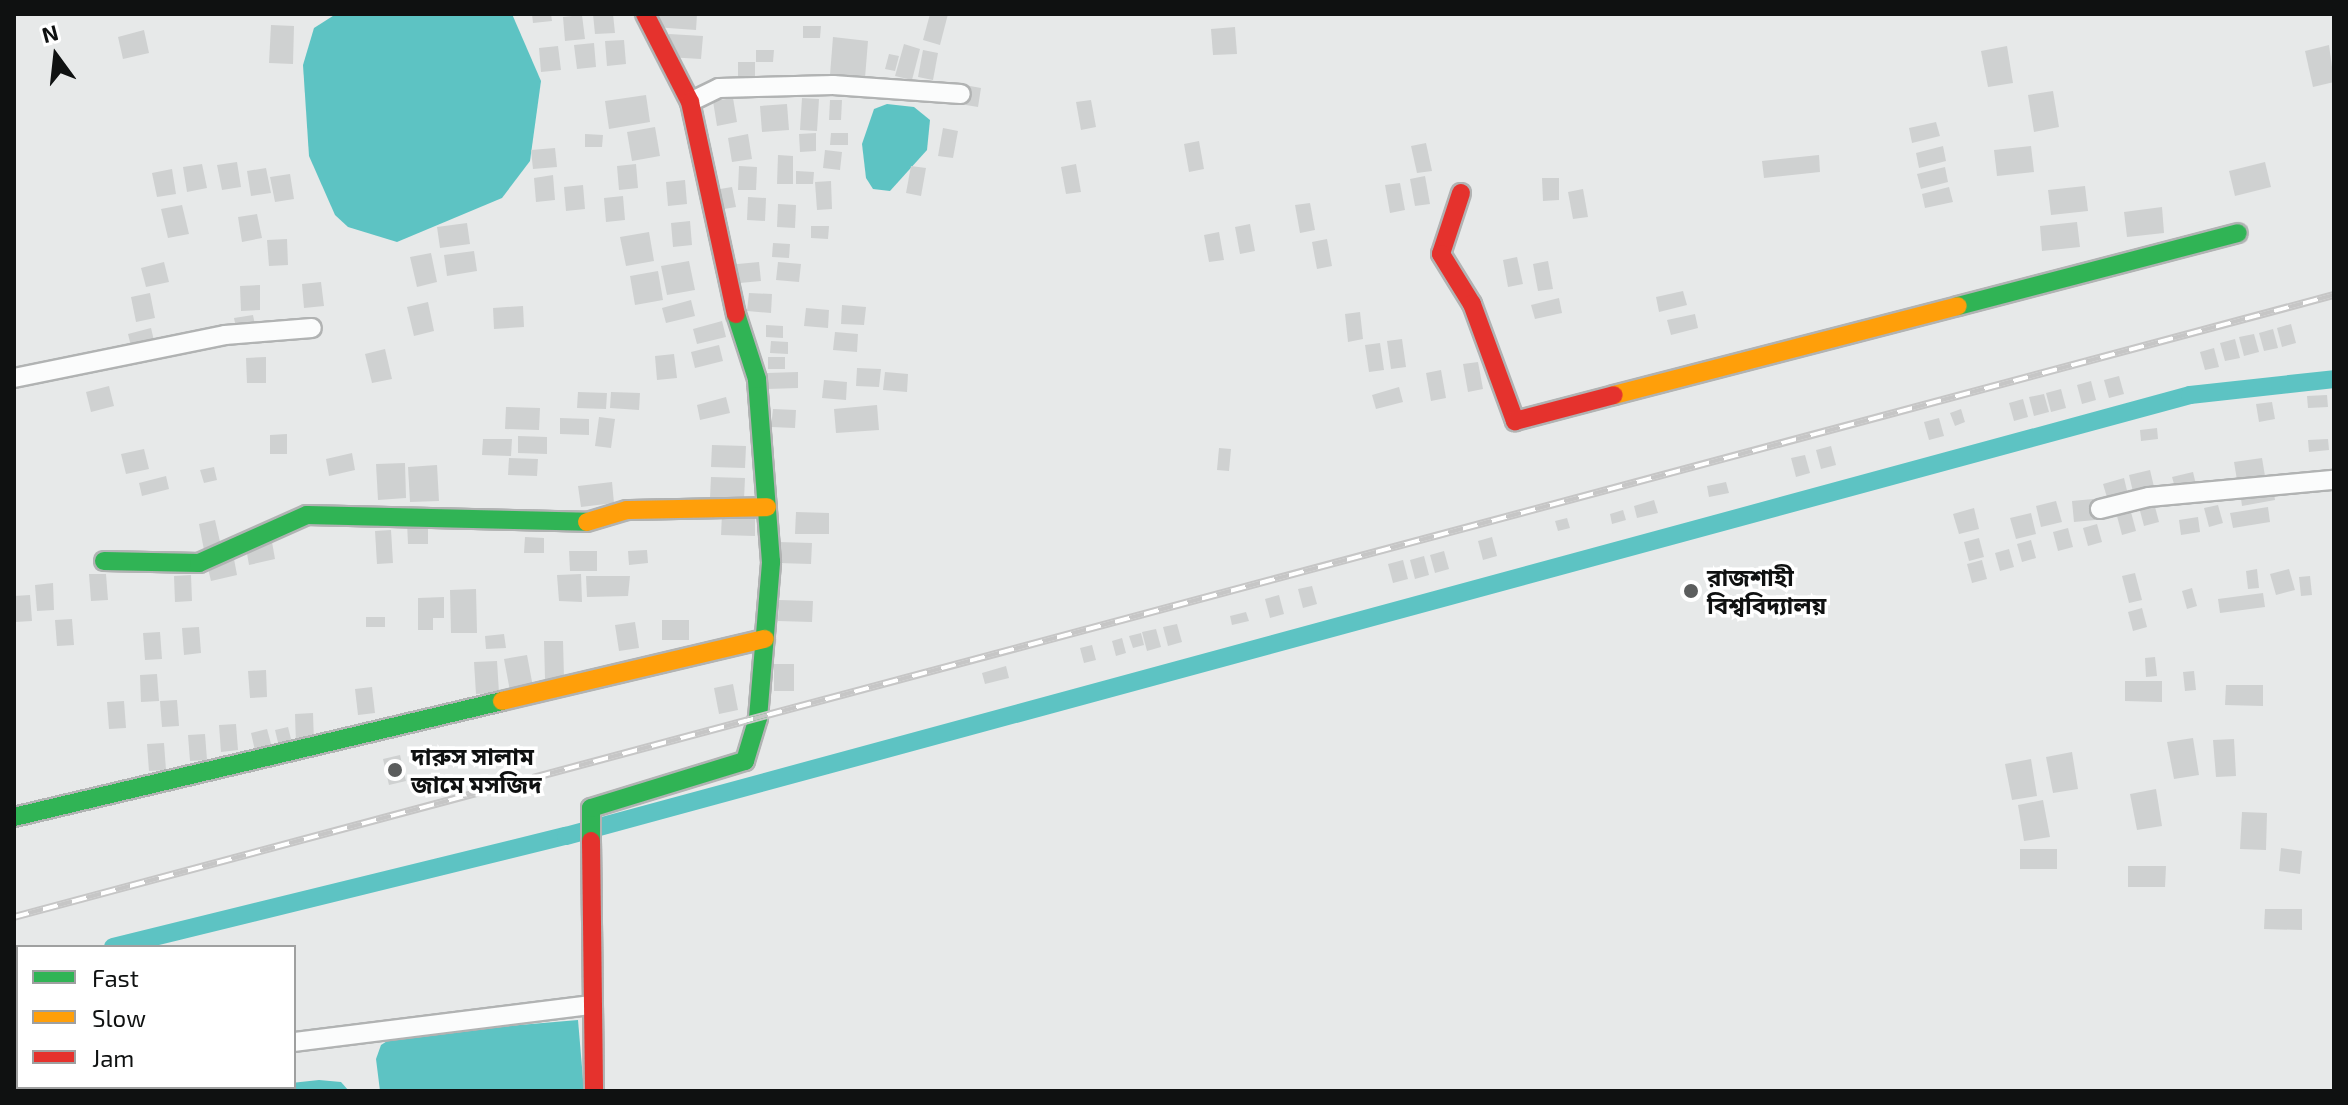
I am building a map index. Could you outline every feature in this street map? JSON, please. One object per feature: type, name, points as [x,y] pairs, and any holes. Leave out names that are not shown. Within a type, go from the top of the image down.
[{"type":"street","points":[[594,1091],[591,808],[745,761],[758,718],[771,562],[757,379],[724,276],[705,155],[690,102],[651,36],[645,14]]},
{"type":"street","points":[[690,102],[719,88],[833,85],[961,94]]},
{"type":"street","points":[[1461,193],[1441,254],[1472,304],[1515,421],[2238,233]]},
{"type":"street","points":[[14,378],[225,335],[312,328]]},
{"type":"street","points":[[2100,509],[2149,497],[2334,480]]},
{"type":"street","points":[[104,561],[199,563],[307,515],[578,524],[627,510],[767,507]]},
{"type":"street","points":[[14,817],[765,639]]},
{"type":"street","points":[[296,1042],[593,1005]]},
{"type":"water","points":[[336,14],[512,14],[541,81],[530,161],[502,198],[397,242],[348,227],[335,215],[309,156],[303,65],[314,28]]},
{"type":"water","points":[[887,104],[914,107],[930,120],[927,150],[890,191],[873,189],[866,178],[862,144],[874,109]]},
{"type":"water","points":[[578,1020],[584,1091],[380,1091],[376,1059],[381,1045],[395,1036]]},
{"type":"water","points":[[341,1082],[349,1091],[218,1091],[296,1089],[296,1083]]},
{"type":"building","points":[[532,14],[551,14],[552,21],[533,23]]},
{"type":"building","points":[[593,14],[613,14],[615,33],[595,34]]},
{"type":"building","points":[[655,14],[697,14],[696,30],[654,27]]},
{"type":"building","points":[[930,14],[948,14],[940,45],[923,40]]},
{"type":"building","points":[[582,15],[585,39],[565,41],[563,17]]},
{"type":"building","points":[[271,25],[294,26],[293,64],[269,63]]},
{"type":"building","points":[[803,26],[821,26],[820,38],[803,38]]},
{"type":"building","points":[[1235,27],[1237,54],[1213,55],[1211,29]]},
{"type":"building","points":[[144,30],[149,53],[123,59],[118,37]]},
{"type":"building","points":[[669,34],[703,36],[701,59],[667,57]]},
{"type":"building","points":[[833,37],[868,41],[865,78],[830,75]]},
{"type":"building","points":[[624,40],[626,64],[607,66],[605,41]]},
{"type":"building","points":[[594,43],[596,67],[577,69],[574,45]]},
{"type":"building","points":[[904,44],[920,49],[912,80],[895,76]]},
{"type":"building","points":[[2329,45],[2334,82],[2313,87],[2305,51]]},
{"type":"building","points":[[558,46],[561,70],[541,72],[539,48]]},
{"type":"building","points":[[2007,46],[2013,83],[1988,87],[1981,51]]},
{"type":"building","points":[[756,50],[774,50],[773,62],[756,62]]},
{"type":"building","points":[[923,50],[938,53],[933,80],[918,77]]},
{"type":"building","points":[[889,54],[899,56],[895,71],[885,69]]},
{"type":"building","points":[[738,62],[755,62],[755,85],[738,85]]},
{"type":"building","points":[[970,86],[981,88],[978,107],[966,105]]},
{"type":"building","points":[[2053,91],[2059,127],[2034,132],[2028,95]]},
{"type":"building","points":[[646,95],[650,122],[609,129],[605,101]]},
{"type":"building","points":[[733,98],[737,122],[717,126],[713,101]]},
{"type":"building","points":[[802,98],[819,99],[817,131],[800,130]]},
{"type":"building","points":[[830,100],[842,100],[841,120],[829,120]]},
{"type":"building","points":[[1091,100],[1096,127],[1081,130],[1076,102]]},
{"type":"building","points":[[787,104],[789,130],[762,132],[760,106]]},
{"type":"building","points":[[1936,122],[1940,136],[1912,143],[1909,128]]},
{"type":"building","points":[[655,127],[660,156],[632,161],[627,132]]},
{"type":"building","points":[[943,128],[958,131],[953,158],[938,156]]},
{"type":"building","points":[[816,133],[816,151],[800,152],[799,134]]},
{"type":"building","points":[[831,133],[848,133],[848,145],[830,145]]},
{"type":"building","points":[[585,134],[603,135],[602,147],[585,147]]},
{"type":"building","points":[[748,134],[752,159],[732,162],[728,138]]},
{"type":"building","points":[[1199,141],[1204,169],[1189,172],[1184,144]]},
{"type":"building","points":[[1426,143],[1432,171],[1417,173],[1411,146]]},
{"type":"building","points":[[1943,146],[1946,161],[1919,168],[1916,153]]},
{"type":"building","points":[[2031,146],[2034,172],[1997,176],[1994,150]]},
{"type":"building","points":[[555,148],[557,167],[533,169],[531,150]]},
{"type":"building","points":[[825,150],[842,152],[840,170],[823,168]]},
{"type":"building","points":[[778,155],[793,156],[793,184],[777,184]]},
{"type":"building","points":[[1819,155],[1820,172],[1764,178],[1762,161]]},
{"type":"building","points":[[237,162],[241,187],[222,190],[217,165]]},
{"type":"building","points":[[2265,162],[2271,187],[2235,196],[2229,171]]},
{"type":"building","points":[[202,164],[207,188],[187,192],[183,167]]},
{"type":"building","points":[[636,164],[638,188],[619,190],[617,166]]},
{"type":"building","points":[[1076,164],[1081,192],[1066,194],[1061,167]]},
{"type":"building","points":[[739,166],[757,167],[756,190],[738,190]]},
{"type":"building","points":[[911,166],[926,168],[921,196],[906,193]]},
{"type":"building","points":[[1945,167],[1948,182],[1921,189],[1917,174]]},
{"type":"building","points":[[266,168],[271,193],[251,196],[247,171]]},
{"type":"building","points":[[172,169],[176,194],[157,197],[152,173]]},
{"type":"building","points":[[796,171],[814,172],[813,184],[796,184]]},
{"type":"building","points":[[290,174],[294,199],[275,202],[270,177]]},
{"type":"building","points":[[553,175],[555,200],[536,202],[534,178]]},
{"type":"building","points":[[1425,176],[1430,204],[1415,206],[1410,179]]},
{"type":"building","points":[[1542,178],[1559,178],[1559,200],[1543,201]]},
{"type":"building","points":[[685,180],[687,204],[668,206],[666,182]]},
{"type":"building","points":[[831,181],[832,209],[817,210],[815,182]]},
{"type":"building","points":[[1400,183],[1405,210],[1390,213],[1385,185]]},
{"type":"building","points":[[583,185],[585,209],[566,211],[564,187]]},
{"type":"building","points":[[2085,186],[2088,211],[2051,215],[2048,190]]},
{"type":"building","points":[[732,187],[736,207],[724,209],[720,189]]},
{"type":"building","points":[[1949,187],[1953,202],[1925,208],[1922,194]]},
{"type":"building","points":[[1583,189],[1588,217],[1573,219],[1568,192]]},
{"type":"building","points":[[623,196],[625,220],[606,222],[604,198]]},
{"type":"building","points":[[748,197],[766,198],[765,221],[747,220]]},
{"type":"building","points":[[1310,203],[1315,230],[1300,233],[1295,205]]},
{"type":"building","points":[[778,204],[796,205],[795,228],[777,227]]},
{"type":"building","points":[[182,205],[189,234],[168,238],[161,209]]},
{"type":"building","points":[[2162,207],[2164,233],[2127,237],[2124,212]]},
{"type":"building","points":[[257,214],[262,238],[242,242],[238,217]]},
{"type":"building","points":[[690,221],[692,245],[673,247],[671,223]]},
{"type":"building","points":[[2077,222],[2080,247],[2042,251],[2040,226]]},
{"type":"building","points":[[467,223],[470,244],[440,248],[437,227]]},
{"type":"building","points":[[1250,224],[1255,251],[1240,254],[1235,227]]},
{"type":"building","points":[[811,226],[829,226],[828,239],[811,238]]},
{"type":"building","points":[[649,232],[654,261],[626,266],[620,237]]},
{"type":"building","points":[[1219,232],[1224,260],[1209,262],[1204,235]]},
{"type":"building","points":[[287,239],[288,265],[269,266],[267,240]]},
{"type":"building","points":[[1327,239],[1332,266],[1317,269],[1312,242]]},
{"type":"building","points":[[773,243],[790,244],[789,258],[772,257]]},
{"type":"building","points":[[474,251],[477,271],[447,276],[444,255]]},
{"type":"building","points":[[431,253],[437,282],[417,287],[410,257]]},
{"type":"building","points":[[1517,257],[1523,284],[1508,287],[1503,260]]},
{"type":"building","points":[[689,261],[695,290],[667,295],[661,266]]},
{"type":"building","points":[[1548,261],[1553,289],[1538,291],[1533,264]]},
{"type":"building","points":[[164,262],[169,282],[146,287],[141,268]]},
{"type":"building","points":[[759,262],[761,281],[729,284],[727,265]]},
{"type":"building","points":[[778,262],[801,264],[799,282],[776,280]]},
{"type":"building","points":[[658,271],[663,300],[635,305],[630,276]]},
{"type":"building","points":[[321,282],[324,306],[304,308],[302,284]]},
{"type":"building","points":[[260,285],[260,310],[241,311],[240,286]]},
{"type":"building","points":[[1683,291],[1687,305],[1659,312],[1656,297]]},
{"type":"building","points":[[150,293],[155,318],[136,322],[131,297]]},
{"type":"building","points":[[749,293],[772,294],[771,313],[747,311]]},
{"type":"building","points":[[1559,298],[1562,313],[1535,319],[1531,305]]},
{"type":"building","points":[[691,300],[695,316],[666,323],[662,308]]},
{"type":"building","points":[[428,302],[434,331],[414,336],[407,307]]},
{"type":"building","points":[[842,305],[866,307],[864,325],[841,324]]},
{"type":"building","points":[[523,306],[524,327],[494,329],[493,308]]},
{"type":"building","points":[[806,308],[829,310],[828,328],[804,326]]},
{"type":"building","points":[[1360,312],[1363,339],[1348,342],[1345,314]]},
{"type":"building","points":[[1695,314],[1698,328],[1671,335],[1667,320]]},
{"type":"building","points":[[253,315],[258,340],[239,343],[234,318]]},
{"type":"building","points":[[722,321],[726,337],[697,344],[693,329]]},
{"type":"building","points":[[2291,324],[2296,343],[2282,347],[2277,328]]},
{"type":"building","points":[[766,325],[783,326],[783,338],[766,337]]},
{"type":"building","points":[[151,328],[156,349],[133,354],[128,334]]},
{"type":"building","points":[[2273,329],[2278,348],[2264,351],[2259,333]]},
{"type":"building","points":[[835,332],[858,334],[857,352],[833,350]]},
{"type":"building","points":[[2254,334],[2259,352],[2244,356],[2239,337]]},
{"type":"building","points":[[1402,339],[1406,367],[1391,369],[1387,341]]},
{"type":"building","points":[[2235,339],[2240,358],[2225,361],[2220,343]]},
{"type":"building","points":[[771,341],[788,342],[788,354],[770,353]]},
{"type":"building","points":[[1380,343],[1384,370],[1369,372],[1365,345]]},
{"type":"building","points":[[719,345],[723,361],[695,368],[691,352]]},
{"type":"building","points":[[2214,348],[2219,367],[2205,370],[2200,352]]},
{"type":"building","points":[[385,349],[392,379],[372,383],[365,354]]},
{"type":"building","points":[[674,354],[677,378],[657,380],[655,356]]},
{"type":"building","points":[[266,357],[266,383],[247,383],[246,358]]},
{"type":"building","points":[[768,357],[785,357],[785,369],[768,369]]},
{"type":"building","points":[[1478,362],[1483,389],[1468,392],[1463,364]]},
{"type":"building","points":[[857,368],[881,369],[879,387],[856,386]]},
{"type":"building","points":[[1441,370],[1446,398],[1431,401],[1426,373]]},
{"type":"building","points":[[798,372],[798,388],[767,389],[767,373]]},
{"type":"building","points":[[885,372],[908,374],[907,392],[883,390]]},
{"type":"building","points":[[2119,376],[2124,394],[2109,398],[2104,380]]},
{"type":"building","points":[[824,380],[847,382],[846,400],[822,398]]},
{"type":"building","points":[[2091,381],[2096,400],[2082,404],[2077,385]]},
{"type":"building","points":[[109,386],[114,406],[91,412],[86,392]]},
{"type":"building","points":[[1399,387],[1403,402],[1376,409],[1372,395]]},
{"type":"building","points":[[2061,389],[2066,408],[2051,412],[2046,393]]},
{"type":"building","points":[[578,392],[607,393],[606,409],[577,408]]},
{"type":"building","points":[[611,392],[640,393],[639,410],[610,408]]},
{"type":"building","points":[[2044,394],[2049,412],[2034,416],[2029,397]]},
{"type":"building","points":[[2327,395],[2328,407],[2308,408],[2307,396]]},
{"type":"building","points":[[726,397],[730,413],[700,420],[697,405]]},
{"type":"building","points":[[2023,399],[2028,417],[2014,421],[2009,403]]},
{"type":"building","points":[[2272,402],[2275,419],[2259,422],[2256,404]]},
{"type":"building","points":[[877,405],[879,430],[836,433],[834,409]]},
{"type":"building","points":[[506,407],[540,408],[539,430],[505,429]]},
{"type":"building","points":[[773,409],[796,410],[795,428],[771,427]]},
{"type":"building","points":[[1961,409],[1965,422],[1955,426],[1950,413]]},
{"type":"building","points":[[599,417],[615,419],[611,448],[595,446]]},
{"type":"building","points":[[560,418],[589,419],[589,435],[560,434]]},
{"type":"building","points":[[1939,418],[1944,436],[1929,440],[1924,422]]},
{"type":"building","points":[[2157,428],[2158,439],[2141,441],[2140,430]]},
{"type":"building","points":[[287,434],[287,454],[270,454],[270,435]]},
{"type":"building","points":[[518,436],[547,437],[547,454],[518,453]]},
{"type":"building","points":[[483,439],[512,439],[511,456],[482,455]]},
{"type":"building","points":[[2328,439],[2329,450],[2309,452],[2308,440]]},
{"type":"building","points":[[712,445],[746,446],[745,468],[711,467]]},
{"type":"building","points":[[1831,446],[1836,465],[1821,469],[1816,450]]},
{"type":"building","points":[[1219,448],[1231,449],[1229,471],[1217,470]]},
{"type":"building","points":[[144,449],[149,469],[126,474],[121,454]]},
{"type":"building","points":[[352,453],[355,470],[329,476],[326,459]]},
{"type":"building","points":[[1805,455],[1810,473],[1796,477],[1791,458]]},
{"type":"building","points":[[509,458],[538,459],[537,476],[508,475]]},
{"type":"building","points":[[2262,458],[2266,482],[2238,486],[2234,462]]},
{"type":"building","points":[[405,463],[406,498],[378,500],[376,464]]},
{"type":"building","points":[[437,465],[439,501],[410,502],[408,467]]},
{"type":"building","points":[[214,467],[217,480],[204,483],[200,470]]},
{"type":"building","points":[[2150,470],[2155,491],[2134,496],[2129,475]]},
{"type":"building","points":[[2193,472],[2198,493],[2178,498],[2172,477]]},
{"type":"building","points":[[166,476],[169,489],[142,496],[139,483]]},
{"type":"building","points":[[711,477],[745,478],[744,499],[710,498]]},
{"type":"building","points":[[2124,478],[2129,499],[2109,504],[2103,484]]},
{"type":"building","points":[[612,482],[614,503],[581,507],[578,486]]},
{"type":"building","points":[[1726,482],[1729,493],[1709,497],[1707,486]]},
{"type":"building","points":[[2273,486],[2275,500],[2242,506],[2240,492]]},
{"type":"building","points":[[2093,499],[2095,520],[2074,522],[2072,501]]},
{"type":"building","points":[[1654,500],[1658,513],[1637,518],[1634,506]]},
{"type":"building","points":[[2056,501],[2062,522],[2041,527],[2036,506]]},
{"type":"building","points":[[2154,503],[2159,522],[2144,526],[2139,507]]},
{"type":"building","points":[[2218,505],[2223,523],[2209,527],[2204,508]]},
{"type":"building","points":[[2268,507],[2270,522],[2233,528],[2230,513]]},
{"type":"building","points":[[1974,508],[1979,529],[1959,534],[1953,514]]},
{"type":"building","points":[[1623,510],[1626,520],[1612,524],[1610,514]]},
{"type":"building","points":[[796,512],[829,513],[829,534],[795,534]]},
{"type":"building","points":[[2131,512],[2136,531],[2122,535],[2117,516]]},
{"type":"building","points":[[2031,513],[2036,534],[2016,539],[2010,518]]},
{"type":"building","points":[[722,514],[755,515],[755,536],[721,535]]},
{"type":"building","points":[[2198,517],[2200,532],[2181,535],[2179,520]]},
{"type":"building","points":[[1567,518],[1570,528],[1558,531],[1555,521]]},
{"type":"building","points":[[215,520],[221,546],[204,550],[199,524]]},
{"type":"building","points":[[428,521],[428,544],[408,544],[407,522]]},
{"type":"building","points":[[2097,524],[2102,542],[2088,546],[2083,528]]},
{"type":"building","points":[[2068,528],[2073,547],[2058,551],[2053,532]]},
{"type":"building","points":[[391,530],[393,563],[377,564],[375,531]]},
{"type":"building","points":[[525,537],[544,538],[544,553],[524,553]]},
{"type":"building","points":[[1492,537],[1497,556],[1483,560],[1478,541]]},
{"type":"building","points":[[1979,538],[1984,557],[1969,561],[1964,542]]},
{"type":"building","points":[[2031,540],[2036,558],[2022,562],[2017,544]]},
{"type":"building","points":[[272,542],[275,559],[249,565],[246,548]]},
{"type":"building","points":[[778,542],[812,543],[811,564],[778,563]]},
{"type":"building","points":[[2009,549],[2014,567],[2000,571],[1995,553]]},
{"type":"building","points":[[647,550],[648,563],[629,565],[628,551]]},
{"type":"building","points":[[569,551],[597,551],[597,571],[570,571]]},
{"type":"building","points":[[1444,551],[1449,569],[1435,573],[1430,555]]},
{"type":"building","points":[[1424,556],[1429,575],[1415,579],[1410,560]]},
{"type":"building","points":[[234,559],[237,575],[211,581],[207,564]]},
{"type":"building","points":[[1403,560],[1408,579],[1393,583],[1388,564]]},
{"type":"building","points":[[1982,560],[1987,579],[1972,583],[1967,564]]},
{"type":"building","points":[[2257,569],[2259,588],[2248,589],[2246,571]]},
{"type":"building","points":[[2289,569],[2295,590],[2276,595],[2270,574]]},
{"type":"building","points":[[2135,573],[2142,600],[2129,603],[2122,576]]},
{"type":"building","points":[[89,574],[106,574],[108,600],[91,601]]},
{"type":"building","points":[[581,574],[582,602],[559,601],[557,575]]},
{"type":"building","points":[[191,575],[192,601],[175,602],[174,576]]},
{"type":"building","points":[[586,576],[630,576],[628,596],[587,597]]},
{"type":"building","points":[[2310,576],[2312,595],[2301,596],[2299,577]]},
{"type":"building","points":[[53,583],[54,610],[37,611],[35,585]]},
{"type":"building","points":[[1312,586],[1317,604],[1303,608],[1298,589]]},
{"type":"building","points":[[2192,588],[2197,606],[2187,609],[2182,591]]},
{"type":"building","points":[[476,589],[477,633],[451,633],[450,590]]},
{"type":"building","points":[[2263,593],[2265,607],[2220,613],[2218,599]]},
{"type":"building","points":[[30,595],[32,621],[15,622],[14,596]]},
{"type":"building","points":[[1279,595],[1284,614],[1270,618],[1265,599]]},
{"type":"building","points":[[444,597],[444,618],[433,618],[433,630],[418,630],[418,598]]},
{"type":"building","points":[[779,600],[813,601],[812,622],[778,621]]},
{"type":"building","points":[[2142,608],[2147,627],[2133,631],[2128,612]]},
{"type":"building","points":[[1246,612],[1249,621],[1232,625],[1230,616]]},
{"type":"building","points":[[366,617],[385,617],[385,627],[366,627]]},
{"type":"building","points":[[72,619],[74,645],[57,646],[55,620]]},
{"type":"building","points":[[662,620],[689,620],[689,640],[662,640]]},
{"type":"building","points":[[635,622],[639,648],[619,651],[615,625]]},
{"type":"building","points":[[1177,624],[1182,642],[1168,646],[1163,627]]},
{"type":"building","points":[[199,627],[201,653],[184,655],[182,628]]},
{"type":"building","points":[[1156,629],[1161,647],[1147,651],[1142,632]]},
{"type":"building","points":[[160,632],[162,659],[145,660],[143,633]]},
{"type":"building","points":[[1141,633],[1144,645],[1133,648],[1129,636]]},
{"type":"building","points":[[504,634],[506,648],[486,649],[485,636]]},
{"type":"building","points":[[1122,638],[1126,653],[1116,656],[1112,641]]},
{"type":"building","points":[[544,641],[563,641],[564,678],[545,679]]},
{"type":"building","points":[[1092,645],[1096,660],[1084,663],[1080,648]]},
{"type":"building","points":[[527,655],[533,687],[510,691],[504,659]]},
{"type":"building","points":[[2155,657],[2157,676],[2146,677],[2145,658]]},
{"type":"building","points":[[497,661],[499,693],[476,694],[474,662]]},
{"type":"building","points":[[774,664],[794,664],[794,691],[774,691]]},
{"type":"building","points":[[1006,666],[1009,678],[985,684],[982,673]]},
{"type":"building","points":[[266,670],[267,697],[250,698],[248,671]]},
{"type":"building","points":[[2194,671],[2196,690],[2185,691],[2183,672]]},
{"type":"building","points":[[157,674],[159,701],[141,702],[140,675]]},
{"type":"building","points":[[2125,681],[2162,681],[2162,702],[2125,701]]},
{"type":"building","points":[[733,684],[738,710],[719,714],[714,688]]},
{"type":"building","points":[[2226,685],[2263,685],[2263,706],[2225,705]]},
{"type":"building","points":[[372,687],[375,713],[358,715],[355,689]]},
{"type":"building","points":[[177,700],[179,726],[162,727],[160,701]]},
{"type":"building","points":[[124,701],[126,728],[109,729],[107,702]]},
{"type":"building","points":[[313,713],[314,743],[296,744],[295,714]]},
{"type":"building","points":[[236,724],[238,750],[221,752],[219,725]]},
{"type":"building","points":[[288,727],[293,747],[280,751],[275,730]]},
{"type":"building","points":[[267,729],[274,755],[257,759],[251,733]]},
{"type":"building","points":[[205,734],[207,760],[190,761],[188,735]]},
{"type":"building","points":[[2193,738],[2199,775],[2174,779],[2167,742]]},
{"type":"building","points":[[2234,739],[2236,776],[2216,777],[2213,740]]},
{"type":"building","points":[[164,743],[166,770],[149,771],[147,744]]},
{"type":"building","points":[[2072,752],[2078,789],[2053,793],[2046,757]]},
{"type":"building","name":"দারুস সালাম জামে মসজিদ","points":[[400,755],[406,781],[389,785],[383,759]]},
{"type":"building","points":[[2031,759],[2037,796],[2012,800],[2005,764]]},
{"type":"building","points":[[2156,789],[2162,826],[2137,830],[2130,794]]},
{"type":"building","points":[[2043,800],[2050,837],[2024,841],[2018,805]]},
{"type":"building","points":[[2242,812],[2267,813],[2266,850],[2240,849]]},
{"type":"building","points":[[2281,848],[2302,851],[2300,874],[2279,871]]},
{"type":"building","points":[[2020,849],[2057,849],[2057,869],[2020,869]]},
{"type":"building","points":[[2128,866],[2166,866],[2165,887],[2128,887]]},
{"type":"building","points":[[2265,909],[2302,909],[2302,930],[2264,929]]},
{"type":"waterway","points":[[121,945],[566,836],[2190,395],[2334,379]]},
{"type":"railway","points":[[14,917],[2334,295]]},
{"type":"traffic: fast","points":[[1958,306],[2238,233]]},
{"type":"traffic: fast","points":[[591,841],[591,808],[745,761],[758,718],[771,562],[757,379],[736,314]]},
{"type":"traffic: fast","points":[[104,561],[199,563],[307,515],[587,522]]},
{"type":"traffic: fast","points":[[14,817],[502,701]]},
{"type":"traffic: slow","points":[[1614,395],[1958,306]]},
{"type":"traffic: slow","points":[[587,522],[627,510],[767,507]]},
{"type":"traffic: slow","points":[[502,701],[765,639]]},
{"type":"traffic: jam","points":[[645,14],[690,102],[736,314]]},
{"type":"traffic: jam","points":[[1461,193],[1441,254],[1472,304],[1515,421],[1614,395]]},
{"type":"traffic: jam","points":[[591,841],[594,1091]]},
{"type":"place","name":"রাজশাহী বিশ্ববিদ্যালয়","points":[[1691,591]]},
{"type":"place","name":"দারুস সালাম জামে মসজিদ","points":[[395,770]]}]
